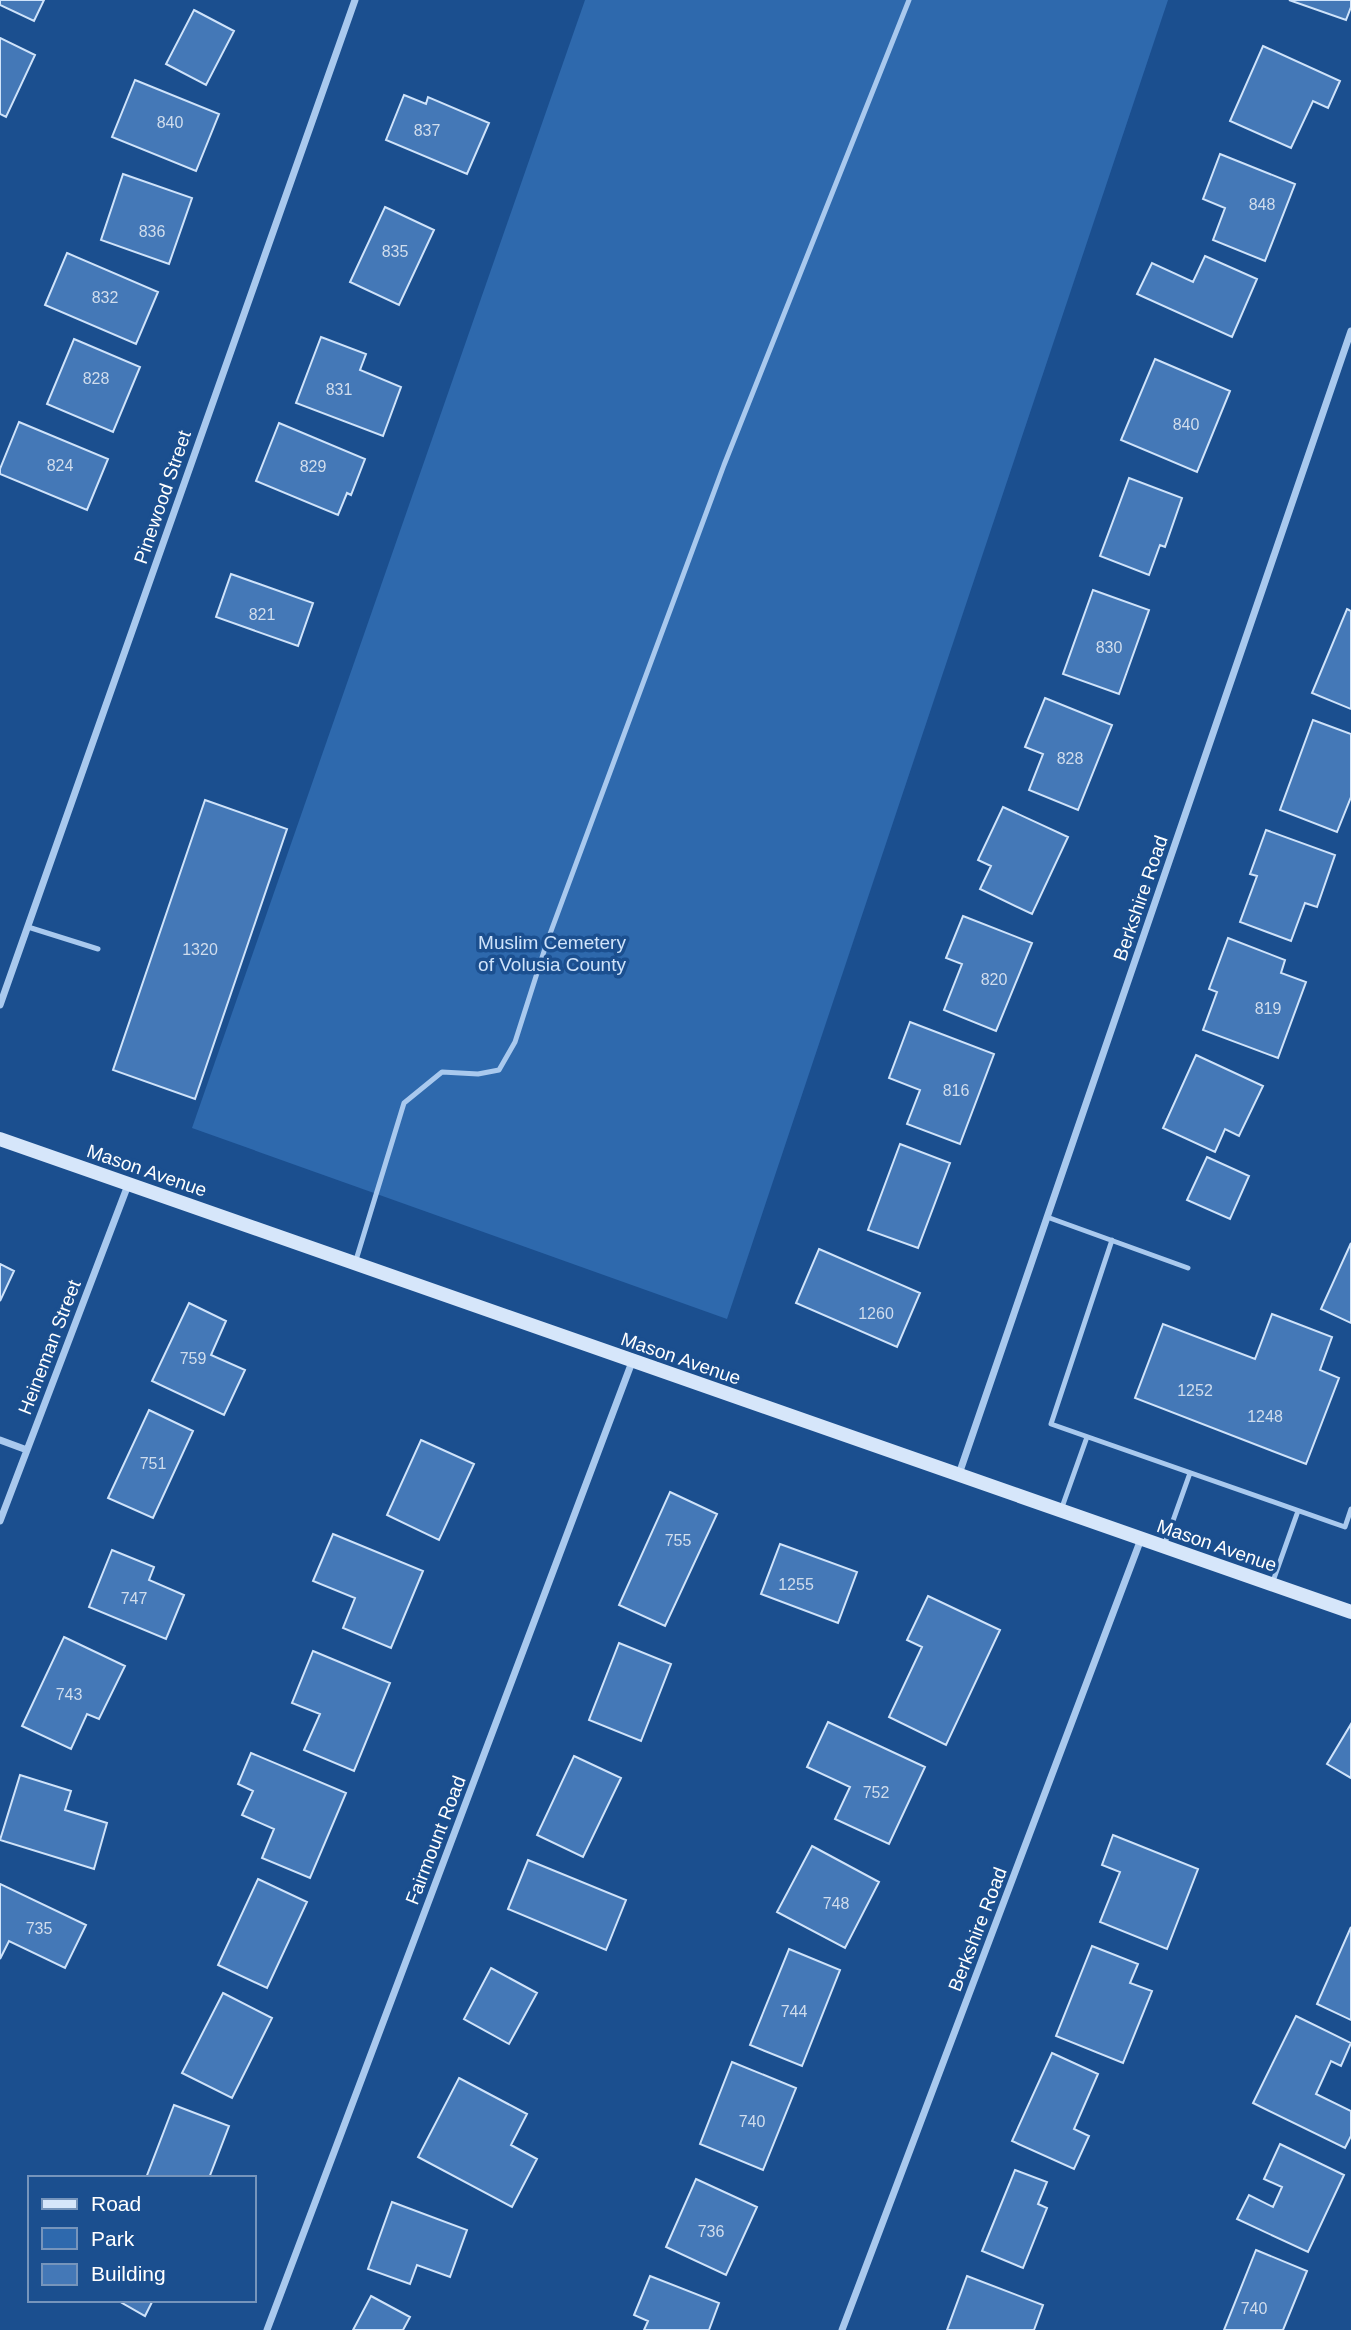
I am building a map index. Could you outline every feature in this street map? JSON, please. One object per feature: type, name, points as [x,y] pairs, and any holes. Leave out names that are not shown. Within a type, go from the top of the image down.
[{"type":"main road","name":"Mason Avenue","points":[[0,1139],[1351,1612]]},
{"type":"street","name":"Pinewood Street","points":[[0,1005],[355,0]]},
{"type":"street","name":"Berkshire Road","points":[[959,1474],[1351,331]]},
{"type":"street","name":"Heineman Street","points":[[0,1521],[128,1184]]},
{"type":"street","name":"Fairmount Road","points":[[267,2330],[632,1362]]},
{"type":"street","points":[[0,1440],[27,1450]]},
{"type":"street","name":"Berkshire Road","points":[[842,2330],[1141,1539]]},
{"type":"lane","points":[[354,1264],[404,1102],[442,1072],[478,1074],[499,1070],[515,1042],[547,942],[724,465],[909,0]]},
{"type":"lane","points":[[27,927],[98,949]]},
{"type":"lane","points":[[1047,1217],[1188,1268]]},
{"type":"lane","points":[[1112,1240],[1051,1424],[1345,1527],[1351,1509]]},
{"type":"lane","points":[[1061,1510],[1087,1437]]},
{"type":"lane","points":[[1164,1547],[1190,1473]]},
{"type":"lane","points":[[1272,1584],[1298,1511]]},
{"type":"green space","name":"Muslim Cemetery of Volusia County","points":[[585,0],[1168,0],[727,1319],[192,1128]]},
{"type":"building","points":[[0,0],[44,0],[34,21],[0,5]]},
{"type":"building","points":[[1289,0],[1351,0],[1351,7],[1346,20]]},
{"type":"building","points":[[194,10],[234,31],[206,85],[166,64]]},
{"type":"building","points":[[0,38],[35,55],[6,117],[0,114]]},
{"type":"building","points":[[1263,46],[1340,81],[1328,108],[1313,101],[1291,148],[1230,121]]},
{"type":"building","points":[[135,80],[219,114],[196,171],[112,137]]},
{"type":"building","points":[[404,95],[426,104],[428,97],[489,123],[467,174],[386,140]]},
{"type":"building","points":[[1220,154],[1295,184],[1265,261],[1213,240],[1225,208],[1203,199]]},
{"type":"building","points":[[123,174],[192,198],[169,264],[101,240]]},
{"type":"building","points":[[385,207],[434,230],[399,305],[350,282]]},
{"type":"building","points":[[67,253],[158,292],[136,344],[45,305]]},
{"type":"building","points":[[1205,256],[1257,279],[1232,337],[1137,294],[1152,263],[1193,282]]},
{"type":"building","points":[[321,337],[366,354],[360,370],[401,387],[383,436],[296,403]]},
{"type":"building","points":[[74,339],[140,367],[113,432],[47,404]]},
{"type":"building","points":[[1155,359],[1230,391],[1197,472],[1121,440]]},
{"type":"building","points":[[19,422],[108,459],[87,510],[0,474]]},
{"type":"building","points":[[279,423],[365,459],[351,495],[347,493],[338,515],[256,481]]},
{"type":"building","points":[[1129,478],[1182,498],[1165,547],[1160,545],[1149,575],[1100,556]]},
{"type":"building","points":[[231,574],[313,603],[298,646],[216,617]]},
{"type":"building","points":[[1093,590],[1149,610],[1119,694],[1063,674]]},
{"type":"building","points":[[1347,609],[1351,611],[1351,709],[1312,693]]},
{"type":"building","points":[[1045,698],[1112,725],[1078,810],[1029,790],[1043,754],[1025,747]]},
{"type":"building","points":[[1313,720],[1351,734],[1351,797],[1337,832],[1280,810]]},
{"type":"building","points":[[205,800],[287,829],[195,1099],[113,1070]]},
{"type":"building","points":[[1003,807],[1068,837],[1032,914],[980,889],[991,866],[978,860]]},
{"type":"building","points":[[1266,830],[1335,855],[1317,907],[1305,903],[1291,941],[1240,922],[1257,876],[1250,874]]},
{"type":"building","points":[[963,916],[1032,943],[996,1031],[944,1010],[962,964],[946,958]]},
{"type":"building","points":[[1228,938],[1285,960],[1281,973],[1306,982],[1278,1058],[1203,1030],[1217,992],[1209,989]]},
{"type":"building","points":[[910,1022],[994,1054],[960,1144],[907,1124],[920,1090],[889,1078]]},
{"type":"building","points":[[1196,1055],[1263,1086],[1239,1136],[1225,1129],[1215,1152],[1163,1128]]},
{"type":"building","points":[[900,1144],[950,1163],[918,1248],[868,1230]]},
{"type":"building","points":[[1207,1157],[1249,1176],[1230,1219],[1187,1200]]},
{"type":"building","points":[[1351,1243],[1351,1323],[1321,1309]]},
{"type":"building","points":[[819,1249],[920,1293],[897,1347],[796,1303]]},
{"type":"building","points":[[0,1264],[14,1271],[0,1301]]},
{"type":"building","points":[[189,1303],[226,1321],[211,1355],[245,1370],[224,1415],[152,1381]]},
{"type":"building","points":[[1272,1314],[1332,1337],[1320,1370],[1339,1378],[1306,1464],[1135,1398],[1163,1324],[1255,1359]]},
{"type":"building","points":[[149,1410],[193,1431],[153,1518],[108,1498]]},
{"type":"building","points":[[421,1440],[474,1464],[439,1540],[387,1515]]},
{"type":"building","points":[[670,1492],[717,1514],[665,1626],[619,1605]]},
{"type":"building","points":[[333,1534],[423,1571],[391,1648],[343,1628],[355,1598],[313,1581]]},
{"type":"building","points":[[780,1544],[857,1572],[838,1623],[761,1594]]},
{"type":"building","points":[[112,1550],[154,1567],[149,1580],[184,1595],[166,1639],[89,1607]]},
{"type":"building","points":[[928,1596],[1000,1630],[946,1745],[889,1717],[922,1647],[907,1640]]},
{"type":"building","points":[[64,1637],[125,1666],[99,1719],[87,1714],[71,1749],[22,1726]]},
{"type":"building","points":[[619,1643],[671,1664],[641,1741],[589,1720]]},
{"type":"building","points":[[313,1651],[390,1683],[354,1771],[304,1750],[320,1714],[292,1703]]},
{"type":"building","points":[[828,1722],[925,1767],[889,1844],[835,1819],[850,1787],[807,1767]]},
{"type":"building","points":[[1351,1724],[1351,1778],[1327,1764]]},
{"type":"building","points":[[251,1753],[346,1793],[310,1878],[262,1858],[274,1829],[242,1815],[253,1791],[238,1784]]},
{"type":"building","points":[[574,1756],[621,1778],[583,1857],[537,1835]]},
{"type":"building","points":[[20,1775],[71,1791],[65,1810],[107,1823],[94,1869],[0,1840]]},
{"type":"building","points":[[1113,1835],[1198,1869],[1167,1949],[1100,1922],[1120,1872],[1102,1865]]},
{"type":"building","points":[[812,1846],[879,1882],[845,1948],[777,1912]]},
{"type":"building","points":[[528,1860],[626,1900],[606,1950],[508,1909]]},
{"type":"building","points":[[258,1879],[307,1902],[267,1988],[218,1965]]},
{"type":"building","points":[[0,1884],[86,1925],[65,1968],[9,1941],[0,1959]]},
{"type":"building","points":[[1351,1927],[1351,2020],[1317,2004]]},
{"type":"building","points":[[1092,1946],[1138,1964],[1130,1983],[1152,1991],[1123,2063],[1056,2036]]},
{"type":"building","points":[[789,1949],[840,1970],[802,2066],[750,2045]]},
{"type":"building","points":[[491,1968],[537,1993],[509,2044],[464,2019]]},
{"type":"building","points":[[223,1993],[272,2018],[232,2098],[182,2073]]},
{"type":"building","points":[[1296,2016],[1351,2043],[1341,2066],[1331,2061],[1316,2094],[1351,2111],[1351,2136],[1345,2148],[1253,2103]]},
{"type":"building","points":[[1052,2053],[1098,2074],[1074,2129],[1089,2136],[1074,2169],[1012,2141]]},
{"type":"building","points":[[732,2062],[796,2088],[763,2170],[700,2144]]},
{"type":"building","points":[[459,2078],[527,2114],[511,2145],[537,2159],[512,2207],[418,2157]]},
{"type":"building","points":[[174,2105],[229,2126],[210,2176],[147,2176]]},
{"type":"building","points":[[1280,2144],[1344,2175],[1308,2252],[1237,2219],[1249,2195],[1273,2207],[1282,2187],[1264,2179]]},
{"type":"building","points":[[1015,2170],[1047,2182],[1038,2204],[1047,2208],[1023,2268],[982,2251]]},
{"type":"building","points":[[696,2179],[757,2207],[726,2275],[666,2247]]},
{"type":"building","points":[[392,2202],[467,2230],[450,2277],[417,2265],[410,2284],[368,2269]]},
{"type":"building","points":[[1256,2250],[1307,2271],[1283,2330],[1224,2330]]},
{"type":"building","points":[[650,2276],[719,2303],[709,2330],[644,2330],[648,2321],[634,2315]]},
{"type":"building","points":[[967,2276],[1043,2305],[1034,2330],[947,2330]]},
{"type":"building","points":[[371,2296],[410,2317],[403,2330],[353,2330]]},
{"type":"building","points":[[120,2302],[152,2302],[145,2316]]}]
